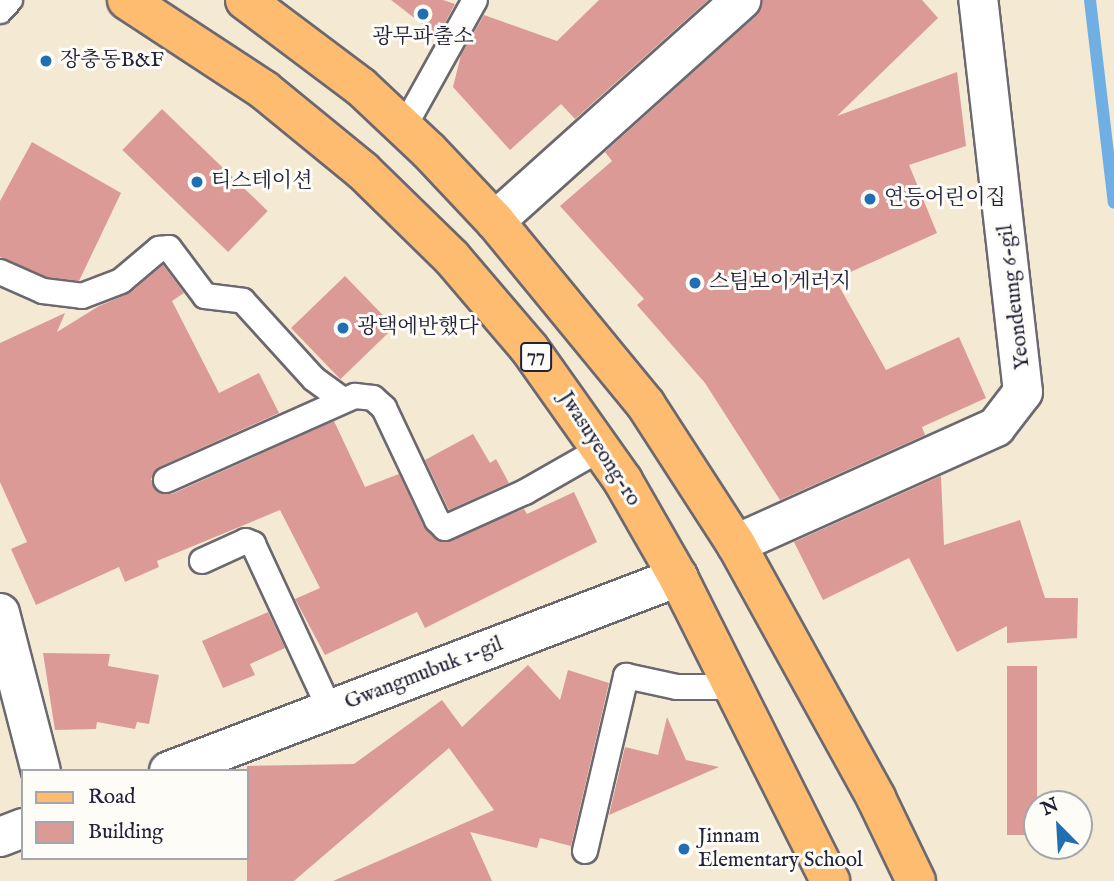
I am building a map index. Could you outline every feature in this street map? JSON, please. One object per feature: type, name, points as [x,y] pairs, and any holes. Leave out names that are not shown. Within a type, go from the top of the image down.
[{"type":"main road","name":"Jwasuyeong-ro","points":[[127,0],[264,90],[363,172],[452,258],[529,348],[602,448],[678,578],[830,881]]},
{"type":"main road","points":[[245,0],[361,87],[404,127],[495,220],[646,405],[736,544],[876,798],[916,881]]},
{"type":"street","points":[[495,220],[741,0]]},
{"type":"street","name":"Yeondeung 6-gil","points":[[736,544],[996,428],[1023,392],[978,0]]},
{"type":"street","name":"Gwangmubuk 1-gil","points":[[174,769],[678,578]]},
{"type":"street","points":[[0,613],[40,769]]},
{"type":"street","points":[[0,837],[21,829]]},
{"type":"lane","points":[[0,11],[10,0]]},
{"type":"lane","points":[[404,127],[475,0]]},
{"type":"lane","points":[[0,272],[43,291],[82,296],[121,281],[159,249],[169,248],[205,296],[243,301],[314,379],[342,399]]},
{"type":"lane","points":[[166,480],[342,399],[369,397],[384,408],[437,520],[445,528],[525,492],[602,448]]},
{"type":"lane","points":[[202,561],[246,541],[253,544],[330,710]]},
{"type":"lane","points":[[585,851],[626,676],[677,687],[734,687]]},
{"type":"building","name":"광무파출소","points":[[391,0],[443,0],[455,4],[438,36]]},
{"type":"building","points":[[599,0],[708,0],[575,119],[561,104],[510,150],[453,87],[461,55],[484,15],[557,41]]},
{"type":"building","points":[[762,0],[922,0],[938,18],[837,116],[957,72],[966,146],[909,165],[937,233],[835,279],[886,370],[959,337],[986,398],[922,427],[925,435],[780,500],[705,383],[637,305],[644,299],[560,206],[612,161],[605,152],[756,16]]},
{"type":"building","points":[[162,109],[268,211],[228,252],[122,150]]},
{"type":"building","points":[[32,142],[121,193],[79,281],[47,277],[0,257],[0,201]]},
{"type":"building","points":[[163,265],[184,293],[172,301],[219,393],[259,373],[279,413],[159,467],[151,479],[158,492],[172,494],[334,421],[365,487],[399,474],[424,527],[442,542],[524,509],[527,514],[574,492],[597,542],[425,628],[417,612],[325,655],[295,599],[320,588],[280,510],[157,561],[159,567],[125,582],[119,567],[36,605],[11,549],[27,542],[0,482],[0,343],[65,313],[57,332],[99,306],[130,293]]},
{"type":"building","points":[[345,276],[394,327],[340,379],[291,328]]},
{"type":"building","points":[[473,434],[490,463],[496,459],[509,483],[449,510],[425,460]]},
{"type":"building","points":[[941,476],[944,545],[1020,520],[1045,598],[1078,598],[1077,638],[1007,643],[1007,626],[957,652],[909,558],[823,600],[794,542]]},
{"type":"building","points":[[268,612],[285,648],[250,664],[255,675],[223,688],[202,641]]},
{"type":"building","points":[[43,653],[110,654],[108,666],[159,675],[149,724],[137,722],[135,729],[97,722],[96,729],[55,730]]},
{"type":"building","points":[[528,665],[560,700],[568,670],[609,683],[571,846],[540,838],[537,848],[470,832],[492,881],[333,881],[494,810],[449,748],[294,881],[247,881],[247,766],[354,764],[442,700],[462,727]]},
{"type":"building","points":[[1007,666],[1037,666],[1037,790],[1023,790],[1023,835],[1007,835]]},
{"type":"building","points":[[667,717],[686,760],[719,767],[609,815],[625,747],[658,755]]},
{"type":"waterway","points":[[1090,0],[1114,203]]},
{"type":"place","name":"광무파출소","points":[[423,14]]},
{"type":"place","name":"장충동B&F","points":[[46,61]]},
{"type":"place","name":"티스테이션","points":[[197,182]]},
{"type":"place","name":"연등어린이집","points":[[870,199]]},
{"type":"place","name":"스팀보이게러지","points":[[695,283]]},
{"type":"place","name":"광택에반했다","points":[[343,328]]},
{"type":"place","name":"Jinnam Elementary School","points":[[684,849]]}]
